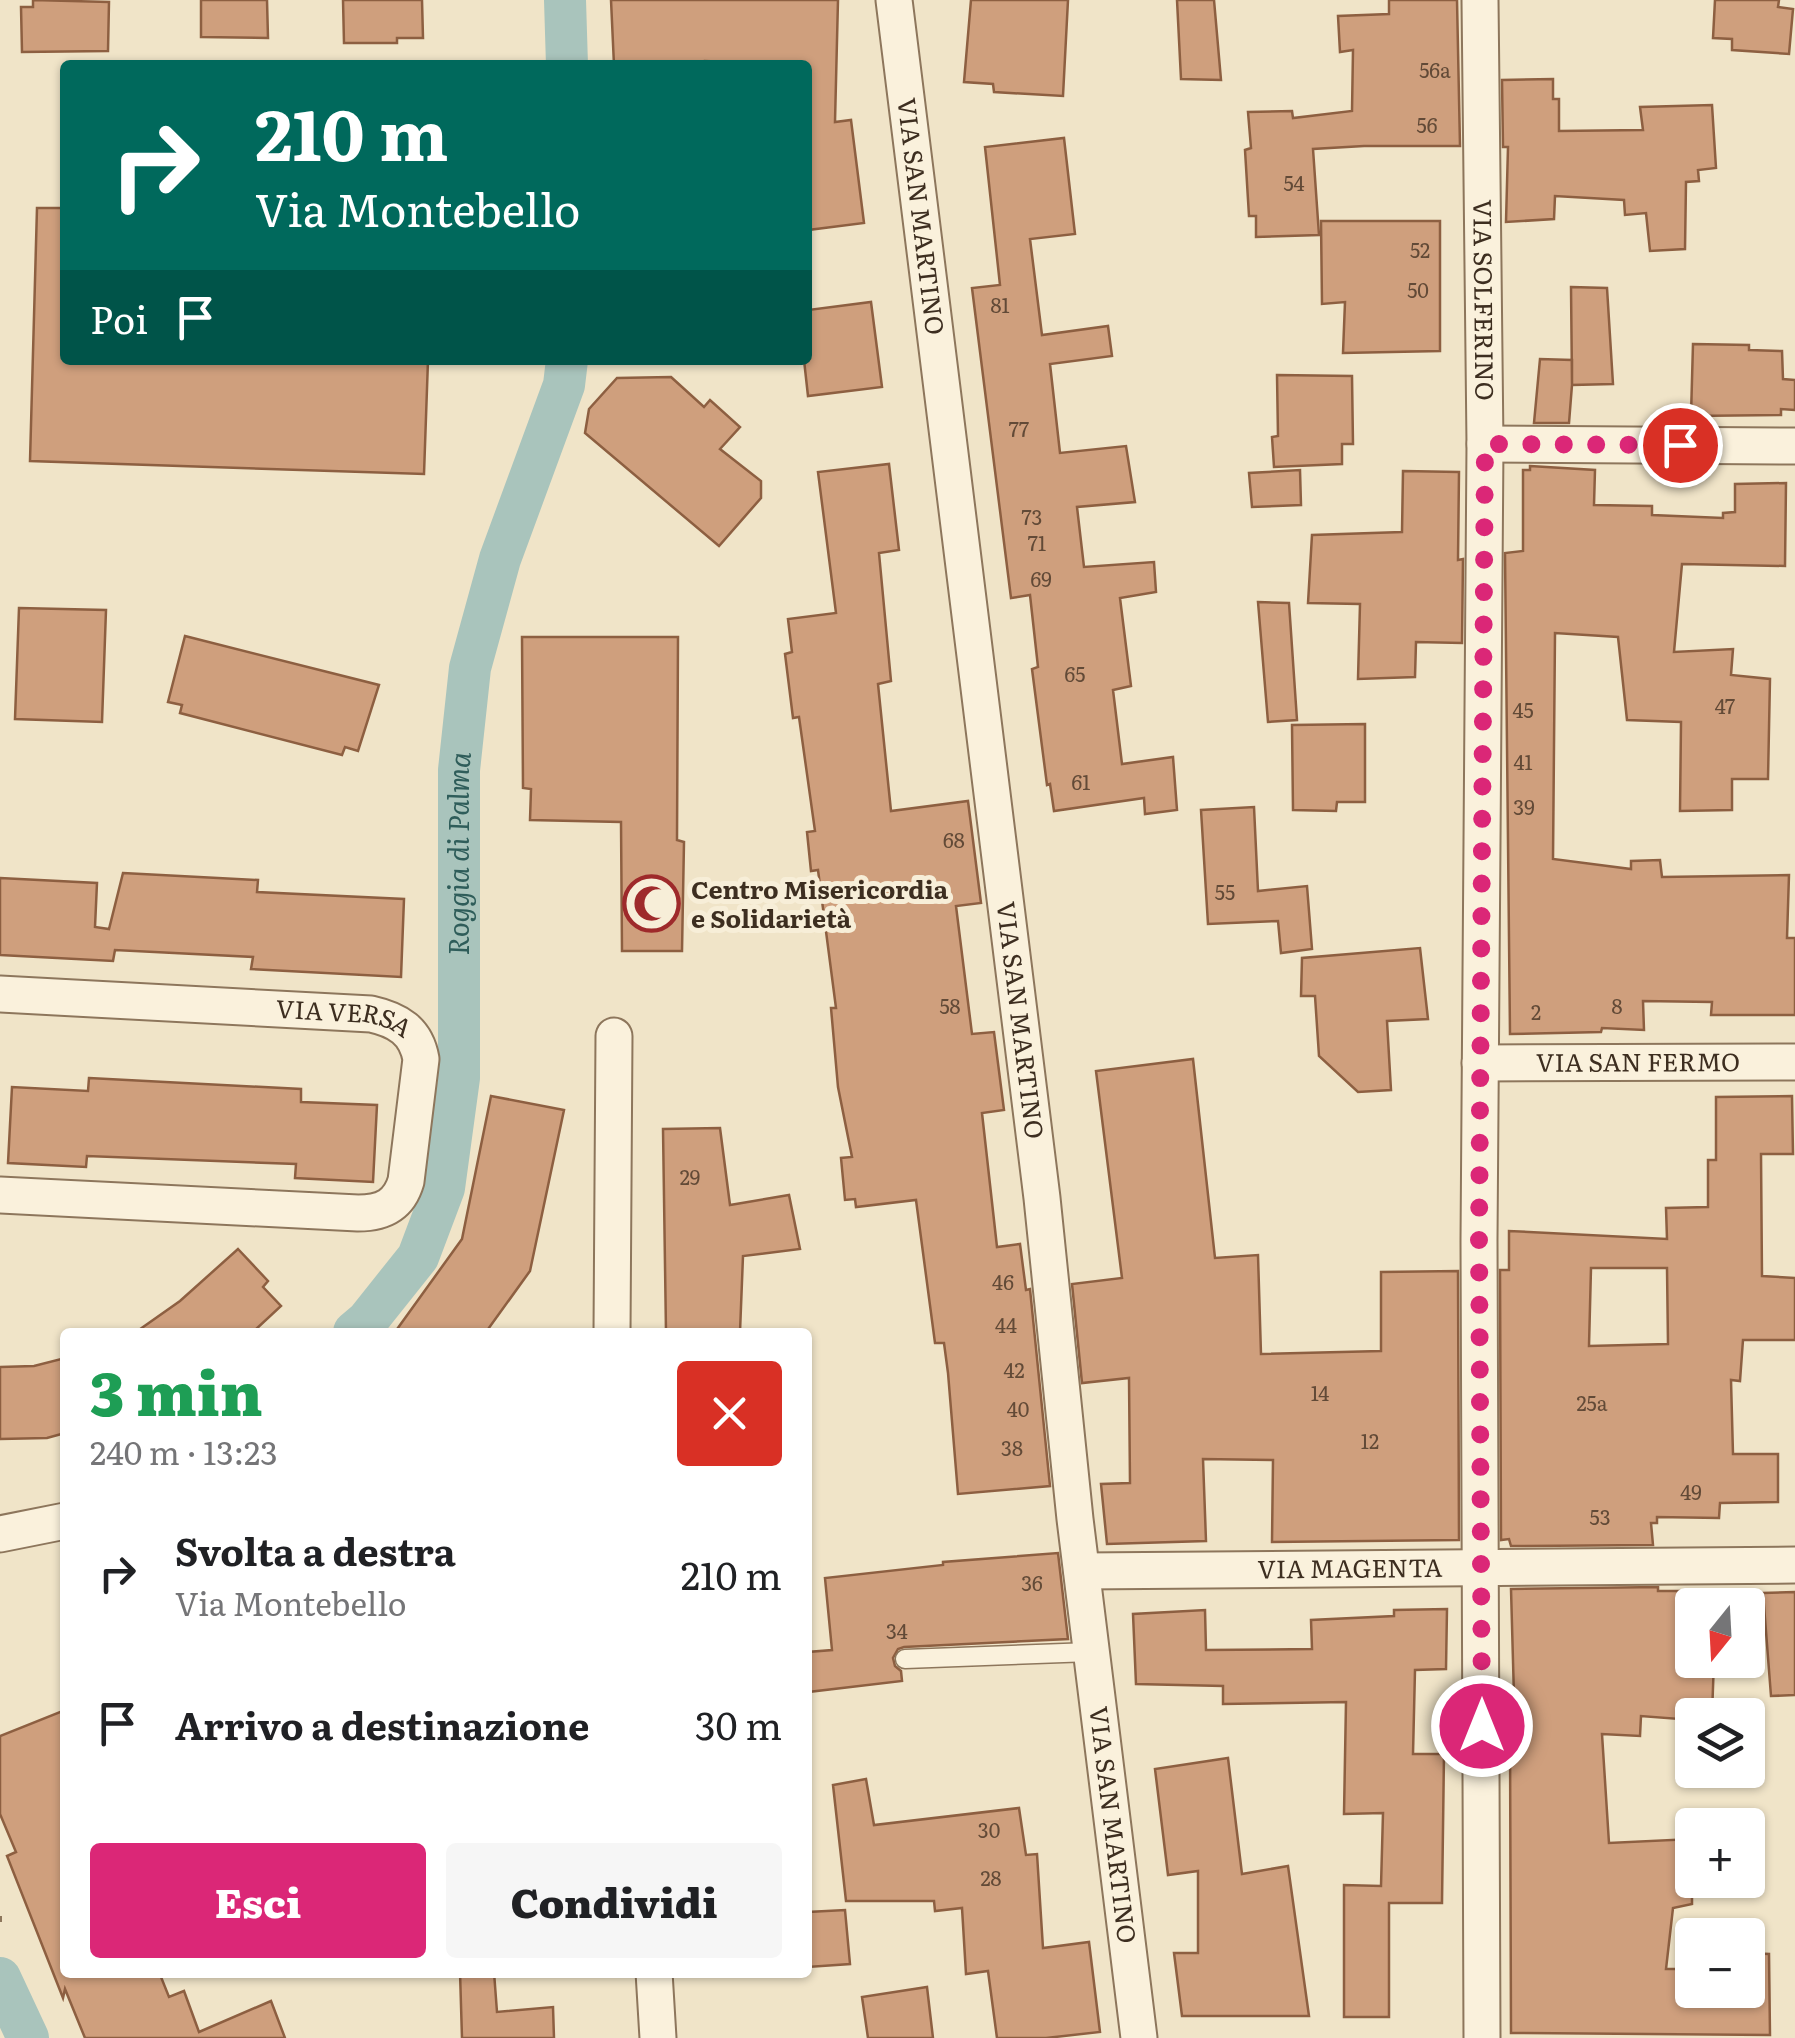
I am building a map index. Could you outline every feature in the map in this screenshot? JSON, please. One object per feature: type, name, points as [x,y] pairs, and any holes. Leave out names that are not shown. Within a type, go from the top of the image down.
[{"type":"street","name":"VIA SAN MARTINO","points":[[894,0],[1040,1179],[1091,1652],[1139,2038]]},
{"type":"street","name":"VIA SOLFERINO","points":[[1480,0],[1485,444],[1480,1063],[1482,2038]]},
{"type":"street","points":[[1485,444],[1795,446]]},
{"type":"street","name":"VIA VERSA","points":[[0,994],[371,1014],[397,1022],[410,1032],[421,1059],[403,1194],[384,1210],[358,1213],[0,1195]]},
{"type":"street","points":[[612,1328],[614,1036]]},
{"type":"street","name":"VIA SAN FERMO","points":[[1480,1063],[1795,1062]]},
{"type":"street","points":[[0,1534],[60,1522]]},
{"type":"street","name":"VIA MAGENTA","points":[[1082,1571],[1795,1565]]},
{"type":"street","points":[[654,1978],[658,2038]]},
{"type":"lane","points":[[905,1659],[1091,1652]]},
{"type":"building","points":[[33,0],[109,2],[108,51],[22,52],[21,7],[33,7]]},
{"type":"building","points":[[201,0],[267,0],[268,38],[201,37]]},
{"type":"building","points":[[343,0],[422,0],[423,38],[397,38],[397,43],[344,43]]},
{"type":"building","points":[[611,0],[838,0],[835,122],[851,120],[864,223],[812,230],[812,60],[614,60]]},
{"type":"building","points":[[971,0],[1068,0],[1063,96],[994,92],[993,84],[964,82]]},
{"type":"building","points":[[1177,0],[1214,0],[1221,80],[1181,79]]},
{"type":"building","points":[[1389,0],[1457,0],[1460,146],[1313,149],[1319,235],[1256,237],[1256,216],[1249,216],[1245,150],[1251,148],[1248,112],[1292,111],[1293,118],[1352,111],[1353,50],[1340,52],[1338,16],[1389,14]]},
{"type":"building","points":[[1715,0],[1779,0],[1778,7],[1793,9],[1789,54],[1732,50],[1732,39],[1713,38]]},
{"type":"building","points":[[1553,79],[1553,99],[1559,99],[1559,131],[1643,130],[1640,107],[1712,105],[1716,168],[1698,170],[1699,181],[1686,182],[1685,249],[1650,251],[1646,213],[1625,215],[1624,200],[1555,196],[1554,219],[1506,222],[1508,147],[1503,147],[1502,80]]},
{"type":"building","points":[[1064,138],[1075,234],[1030,239],[1042,335],[1108,326],[1112,356],[1050,364],[1060,453],[1126,446],[1135,502],[1077,507],[1084,567],[1154,562],[1156,592],[1120,598],[1131,686],[1113,690],[1122,764],[1173,757],[1177,810],[1145,814],[1144,798],[1054,811],[1032,669],[1038,667],[1030,595],[1011,598],[972,288],[1000,285],[985,147]]},
{"type":"building","points":[[37,208],[60,208],[60,365],[428,365],[424,474],[30,461]]},
{"type":"building","points":[[1321,221],[1440,221],[1440,351],[1343,353],[1345,302],[1322,304]]},
{"type":"building","points":[[1571,287],[1607,288],[1613,384],[1572,385],[1569,423],[1534,423],[1540,359],[1572,360]]},
{"type":"building","points":[[871,302],[882,387],[808,396],[805,365],[812,365],[812,309]]},
{"type":"building","points":[[1693,344],[1749,345],[1749,350],[1782,351],[1783,379],[1795,380],[1795,410],[1781,409],[1781,415],[1691,416]]},
{"type":"building","points":[[1277,375],[1352,376],[1353,444],[1342,444],[1342,464],[1274,467]]},
{"type":"building","points":[[671,377],[704,407],[710,400],[740,427],[720,449],[761,481],[761,498],[719,546],[585,433],[589,409],[617,378]]},
{"type":"building","points":[[889,464],[899,550],[879,553],[891,681],[878,684],[891,811],[968,801],[981,903],[956,906],[972,1034],[994,1032],[1004,1110],[982,1113],[997,1247],[1020,1244],[1026,1290],[1030,1289],[1050,1486],[958,1494],[944,1343],[935,1343],[916,1200],[856,1207],[855,1199],[845,1200],[841,1158],[852,1157],[838,1087],[831,1008],[836,1008],[818,870],[811,871],[807,832],[815,831],[799,717],[793,718],[785,654],[792,652],[788,619],[836,613],[818,472]]},
{"type":"building","points":[[1530,466],[1595,470],[1594,505],[1652,506],[1652,515],[1723,518],[1723,513],[1735,512],[1735,484],[1786,483],[1785,566],[1682,564],[1674,652],[1733,649],[1731,675],[1770,679],[1768,779],[1732,779],[1732,810],[1680,811],[1681,722],[1627,720],[1618,637],[1555,633],[1553,859],[1631,869],[1631,861],[1660,860],[1662,877],[1789,875],[1787,938],[1795,938],[1795,1015],[1711,1015],[1712,1002],[1643,1001],[1644,1030],[1602,1028],[1601,1032],[1510,1034],[1505,553],[1523,551],[1523,470],[1530,470]]},
{"type":"building","points":[[1300,470],[1301,505],[1252,507],[1249,473]]},
{"type":"building","points":[[1403,471],[1459,472],[1462,643],[1416,642],[1415,677],[1358,679],[1360,604],[1308,603],[1312,535],[1402,532]]},
{"type":"building","points":[[1258,602],[1289,603],[1297,720],[1268,722]]},
{"type":"building","points":[[19,608],[106,610],[102,722],[15,719]]},
{"type":"building","points":[[185,636],[379,685],[358,751],[345,747],[342,755],[180,713],[182,705],[168,702]]},
{"type":"building","points":[[522,637],[678,637],[677,840],[684,842],[682,951],[622,951],[621,822],[530,820],[531,789],[523,788]]},
{"type":"building","points":[[1365,724],[1365,802],[1337,802],[1336,811],[1293,810],[1292,725]]},
{"type":"building","points":[[1254,807],[1258,891],[1307,886],[1312,949],[1281,953],[1278,921],[1208,924],[1201,810]]},
{"type":"building","points":[[123,873],[258,880],[257,892],[404,899],[401,977],[251,969],[253,957],[115,950],[113,961],[0,955],[0,878],[97,883],[95,927],[109,929]]},
{"type":"building","points":[[1420,948],[1428,1019],[1387,1021],[1391,1090],[1358,1092],[1319,1056],[1315,996],[1301,996],[1302,958]]},
{"type":"building","points":[[1193,1059],[1215,1258],[1258,1255],[1261,1354],[1381,1351],[1381,1272],[1458,1271],[1459,1540],[1272,1542],[1273,1460],[1203,1459],[1206,1541],[1107,1544],[1101,1484],[1130,1483],[1129,1378],[1082,1383],[1072,1284],[1122,1278],[1096,1071]]},
{"type":"building","points":[[89,1078],[301,1089],[301,1102],[377,1105],[373,1182],[295,1178],[296,1164],[87,1156],[86,1167],[8,1163],[12,1087],[88,1091]]},
{"type":"building","points":[[491,1096],[564,1110],[530,1271],[489,1328],[398,1328],[462,1239]]},
{"type":"building","points":[[1792,1096],[1793,1154],[1761,1154],[1762,1276],[1795,1278],[1795,1340],[1743,1340],[1740,1381],[1731,1380],[1733,1454],[1778,1454],[1778,1502],[1720,1503],[1719,1518],[1657,1517],[1657,1523],[1651,1523],[1653,1545],[1511,1546],[1509,1539],[1501,1540],[1500,1270],[1509,1270],[1509,1231],[1667,1239],[1666,1208],[1708,1207],[1708,1160],[1716,1160],[1716,1097]],"holes":[[[1591,1268],[1667,1268],[1668,1344],[1589,1346]]]},
{"type":"building","points":[[720,1128],[730,1205],[789,1195],[800,1249],[743,1256],[740,1328],[666,1328],[663,1129]]},
{"type":"building","points":[[238,1249],[268,1281],[263,1287],[281,1306],[257,1328],[142,1328],[180,1301]]},
{"type":"building","points":[[60,1359],[60,1434],[0,1439],[0,1367],[34,1366]]},
{"type":"building","points":[[1058,1553],[1068,1639],[904,1647],[893,1658],[902,1681],[812,1692],[812,1652],[832,1650],[825,1578],[943,1562]]},
{"type":"building","points":[[1658,1587],[1658,1591],[1675,1591],[1675,1678],[1713,1678],[1713,1698],[1675,1698],[1675,1719],[1641,1716],[1640,1736],[1602,1734],[1609,1843],[1675,1840],[1675,1898],[1692,1898],[1692,1904],[1673,1908],[1666,1969],[1675,1969],[1675,2008],[1765,2008],[1765,1954],[1769,1954],[1770,2035],[1511,2033],[1510,1733],[1515,1733],[1511,1589]]},
{"type":"building","points":[[1795,1592],[1795,1695],[1771,1696],[1765,1593]]},
{"type":"building","points":[[1447,1609],[1446,1669],[1415,1670],[1413,1754],[1444,1754],[1442,1903],[1389,1903],[1389,2017],[1344,2017],[1344,1885],[1381,1886],[1383,1813],[1344,1814],[1346,1702],[1223,1704],[1223,1686],[1136,1684],[1133,1614],[1205,1610],[1206,1650],[1312,1649],[1311,1620],[1394,1616],[1394,1610]]},
{"type":"building","points":[[60,1712],[60,1978],[161,1978],[169,1997],[184,1991],[199,2032],[271,2001],[285,2038],[85,2038],[65,1989],[63,1998],[7,1856],[16,1852],[0,1814],[0,1736]]},
{"type":"building","points":[[1228,1758],[1242,1874],[1288,1866],[1309,2016],[1182,2016],[1174,1953],[1198,1953],[1198,1871],[1168,1875],[1155,1769]]},
{"type":"building","points":[[866,1779],[874,1825],[1019,1808],[1026,1855],[1037,1854],[1043,1948],[1089,1942],[1100,2032],[997,2038],[988,1971],[966,1974],[962,1908],[935,1911],[934,1901],[846,1901],[833,1785]]},
{"type":"building","points":[[845,1910],[850,1964],[812,1967],[812,1912]]},
{"type":"building","points":[[460,1978],[494,1978],[497,2012],[553,2007],[554,2038],[462,2038]]},
{"type":"building","points":[[927,1987],[933,2038],[868,2038],[862,1997]]},
{"type":"waterway","name":"Roggia di Palma","points":[[565,0],[567,60]]},
{"type":"waterway","name":"Roggia di Palma","points":[[359,1328],[418,1257],[444,1188],[459,1078],[459,770],[470,668],[500,559],[564,385],[566,365]]},
{"type":"waterway","name":"Roggia di Palma","points":[[0,1978],[28,2038]]},
{"type":"place","name":"Centro Misericordia e Solidarietà","points":[[652,904]]},
{"type":"route","points":[[1482,1726],[1479,1240],[1485,444],[1680,445]]}]
